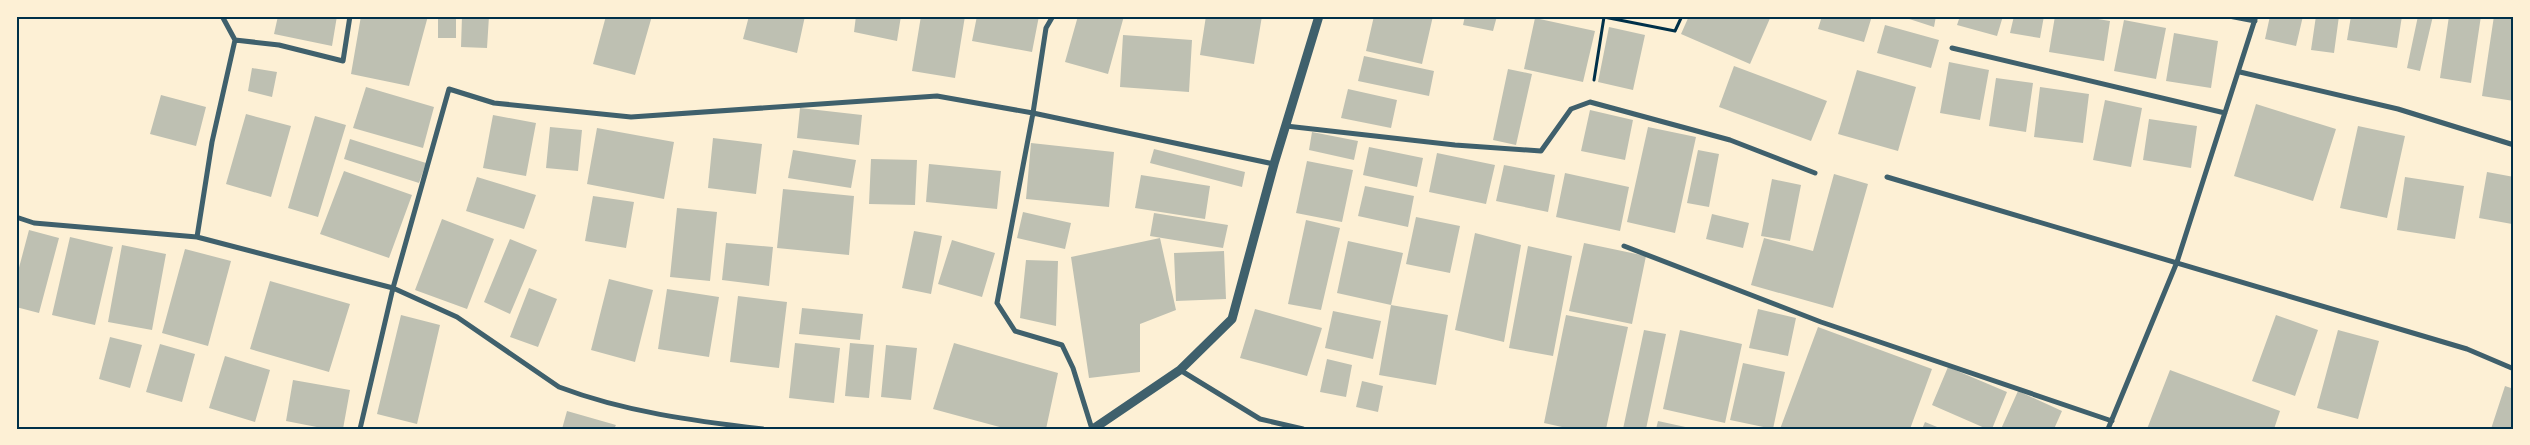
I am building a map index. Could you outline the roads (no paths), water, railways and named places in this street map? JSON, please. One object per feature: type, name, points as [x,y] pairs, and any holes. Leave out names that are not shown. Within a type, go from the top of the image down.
[{"type":"street","points":[[197,237],[212,142],[235,40],[222,16]]},
{"type":"street","points":[[235,40],[279,45],[343,61],[350,16]]},
{"type":"street","points":[[1053,16],[1046,28],[1033,113],[997,304],[1015,331],[1062,345],[1073,368],[1092,429],[1180,370],[1232,319],[1274,164],[1319,16]]},
{"type":"street","points":[[2108,429],[2177,262],[2240,72],[2255,18],[2229,16]]},
{"type":"street","points":[[1952,48],[2225,113]]},
{"type":"street","points":[[2240,72],[2398,109],[2514,145]]},
{"type":"street","points":[[360,429],[393,288],[450,89],[494,103],[631,117],[937,96],[1033,113],[1274,164]]},
{"type":"street","points":[[1286,126],[1455,145],[1541,151],[1571,109],[1590,102],[1730,140],[1815,173]]},
{"type":"street","points":[[1887,177],[2467,349],[2514,369]]},
{"type":"street","points":[[16,217],[34,223],[197,237],[393,288],[457,317],[559,387],[577,395],[680,419],[764,429]]},
{"type":"street","points":[[1624,246],[1821,322],[2112,421]]},
{"type":"street","points":[[1180,370],[1260,419],[1303,429]]}]
